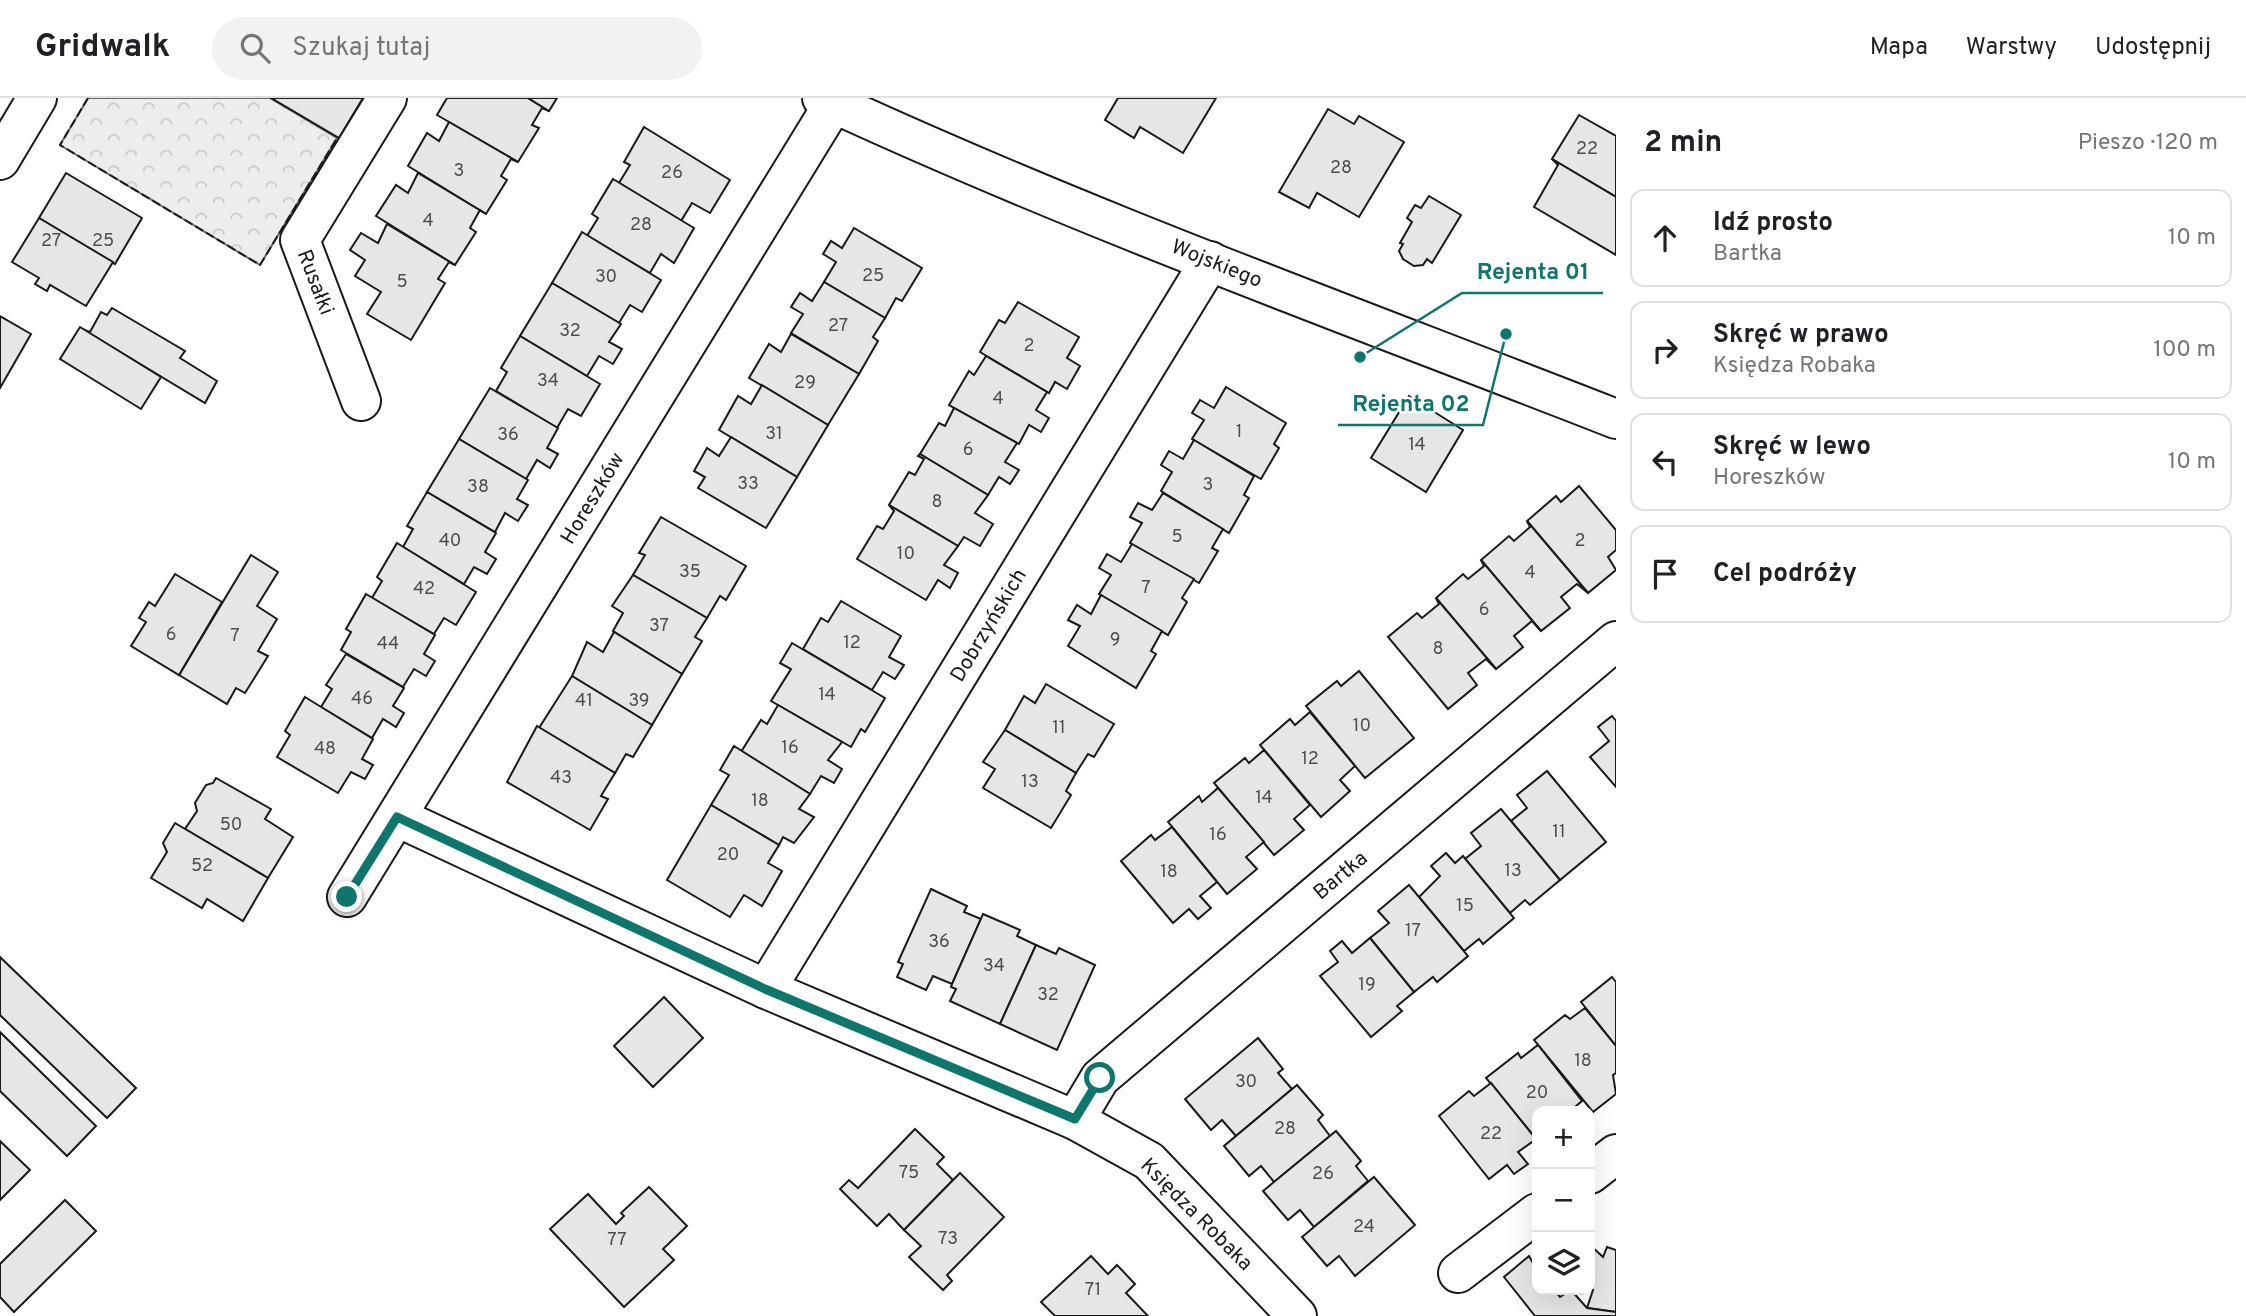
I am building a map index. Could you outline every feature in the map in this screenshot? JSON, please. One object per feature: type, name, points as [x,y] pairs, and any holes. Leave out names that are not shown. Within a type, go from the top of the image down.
[{"type":"street","points":[[0,160],[37,98]]},
{"type":"street","name":"Rusałki","points":[[361,401],[300,240],[387,98]]},
{"type":"street","name":"Wojskiego","points":[[831,100],[1210,261],[1616,419]]},
{"type":"street","name":"Horeszków","points":[[347,897],[831,100]]},
{"type":"street","name":"Dobrzyńskich","points":[[765,989],[1210,261]]},
{"type":"street","name":"Bartka","points":[[1075,1119],[1100,1078],[1616,641]]},
{"type":"street","name":"Księdza Robaka","points":[[397,817],[765,989],[1075,1119],[1149,1161],[1297,1316]]},
{"type":"street","points":[[1595,1170],[1616,1154]]},
{"type":"street","points":[[1458,1273],[1532,1217]]},
{"type":"green space","points":[[88,98],[270,98],[337,138],[260,265],[60,145]]},
{"type":"building","points":[[271,98],[363,98],[339,138]]},
{"type":"building","points":[[447,98],[528,98],[549,111],[542,108],[532,125],[539,128],[518,162],[437,115]]},
{"type":"building","points":[[528,98],[557,98],[549,111]]},
{"type":"building","points":[[1118,98],[1216,98],[1183,153],[1140,127],[1134,138],[1105,120]]},
{"type":"building","points":[[1328,109],[1354,124],[1359,116],[1404,142],[1359,217],[1317,193],[1309,208],[1279,192]]},
{"type":"building","points":[[1579,115],[1616,136],[1616,197],[1552,159]]},
{"type":"building","points":[[449,122],[518,162],[511,159],[501,176],[507,180],[486,214],[408,166],[427,133],[439,141]]},
{"type":"building","points":[[644,127],[730,180],[710,213],[692,203],[681,221],[619,183],[630,165],[624,162]]},
{"type":"building","points":[[1552,159],[1616,197],[1616,255],[1534,207],[1558,165]]},
{"type":"building","points":[[66,173],[142,218],[115,264],[39,218]]},
{"type":"building","points":[[418,173],[480,210],[470,228],[476,232],[455,265],[376,216],[396,185],[408,193]]},
{"type":"building","points":[[613,179],[694,228],[674,263],[661,254],[650,273],[587,236],[598,218],[592,214]]},
{"type":"building","points":[[1429,196],[1461,215],[1432,263],[1427,259],[1423,265],[1414,266],[1403,259],[1399,251],[1403,244],[1400,243],[1412,222],[1407,218],[1415,205],[1421,208]]},
{"type":"building","points":[[39,218],[113,262],[86,306],[50,285],[47,291],[35,284],[39,278],[12,262]]},
{"type":"building","points":[[387,224],[455,265],[449,262],[438,279],[445,283],[411,340],[367,314],[381,292],[355,276],[365,260],[350,250],[361,233],[378,243]]},
{"type":"building","points":[[854,228],[922,268],[902,301],[896,298],[885,318],[824,282],[836,262],[823,254],[831,241],[842,248]]},
{"type":"building","points":[[582,232],[661,280],[642,312],[630,305],[619,323],[552,283]]},
{"type":"building","points":[[824,282],[885,318],[873,337],[878,341],[859,374],[791,333],[803,314],[791,307],[800,293],[812,301]]},
{"type":"building","points":[[552,283],[621,324],[609,342],[622,349],[613,364],[599,356],[587,376],[520,336]]},
{"type":"building","points":[[1018,302],[1079,337],[1067,358],[1080,366],[1067,389],[1055,382],[1049,393],[980,352],[999,320],[1005,323]]},
{"type":"building","points":[[112,308],[185,351],[180,358],[217,381],[205,403],[82,329],[90,332],[101,312],[107,315]]},
{"type":"building","points":[[0,316],[31,334],[0,388]]},
{"type":"building","points":[[80,327],[161,377],[141,409],[60,359]]},
{"type":"building","points":[[791,334],[859,374],[828,425],[749,378],[769,344],[781,352]]},
{"type":"building","points":[[520,336],[600,384],[581,416],[568,409],[557,428],[496,391],[507,372],[501,368]]},
{"type":"building","points":[[986,356],[1047,392],[1036,410],[1049,418],[1041,432],[1029,425],[1019,444],[949,405],[969,371],[974,375]]},
{"type":"building","points":[[762,385],[828,425],[797,477],[719,430],[738,396],[751,404]]},
{"type":"building","points":[[1226,387],[1286,423],[1274,444],[1279,448],[1261,479],[1192,439],[1204,420],[1192,413],[1200,400],[1214,408]]},
{"type":"building","points":[[490,388],[558,428],[547,448],[558,454],[550,468],[537,460],[526,479],[459,439]]},
{"type":"building","points":[[1409,396],[1463,430],[1426,492],[1371,458]]},
{"type":"building","points":[[954,408],[1017,443],[1005,462],[1019,470],[1010,484],[999,477],[988,495],[920,454],[939,423],[945,426]]},
{"type":"building","points":[[731,437],[797,477],[766,528],[698,488],[705,477],[694,471],[707,448],[719,456]]},
{"type":"building","points":[[459,439],[528,480],[517,499],[528,505],[518,521],[505,513],[495,532],[427,492]]},
{"type":"building","points":[[1194,440],[1254,476],[1244,495],[1249,498],[1229,533],[1161,491],[1172,472],[1161,465],[1169,451],[1183,459]]},
{"type":"building","points":[[920,454],[988,495],[975,513],[993,524],[980,546],[964,537],[958,546],[889,505],[909,472],[915,475],[924,459],[918,456]]},
{"type":"building","points":[[1579,486],[1616,530],[1616,550],[1608,557],[1616,570],[1588,593],[1527,521],[1556,496],[1561,502]]},
{"type":"building","points":[[427,492],[496,533],[485,552],[496,559],[487,574],[474,567],[464,584],[403,547],[413,529],[407,526]]},
{"type":"building","points":[[1163,493],[1223,529],[1212,548],[1218,551],[1199,583],[1130,543],[1142,523],[1130,517],[1138,503],[1152,510]]},
{"type":"building","points":[[889,505],[958,546],[944,565],[958,573],[950,588],[938,580],[926,600],[857,559],[877,526],[883,529],[894,511]]},
{"type":"building","points":[[661,517],[746,566],[726,600],[720,596],[707,618],[633,575],[645,555],[639,553]]},
{"type":"building","points":[[1527,521],[1588,593],[1577,584],[1561,597],[1570,608],[1541,631],[1481,560],[1509,536],[1514,541],[1530,527]]},
{"type":"building","points":[[397,543],[476,592],[456,625],[444,618],[434,634],[372,598],[382,581],[377,577]]},
{"type":"building","points":[[1132,544],[1194,579],[1182,598],[1187,602],[1168,635],[1099,594],[1111,575],[1099,568],[1107,554],[1121,562]]},
{"type":"building","points":[[251,555],[278,572],[257,606],[277,619],[258,651],[268,656],[245,693],[236,688],[227,704],[179,675]]},
{"type":"building","points":[[1481,560],[1541,631],[1532,621],[1514,636],[1523,647],[1496,669],[1436,598],[1463,574],[1468,579],[1484,566]]},
{"type":"building","points":[[175,574],[222,602],[179,675],[131,646],[146,622],[139,618],[149,602],[155,606]]},
{"type":"building","points":[[633,575],[707,618],[695,637],[702,641],[682,674],[613,631],[623,613],[612,606]]},
{"type":"building","points":[[366,594],[435,635],[424,654],[435,661],[426,676],[414,669],[403,687],[341,650],[351,632],[346,629]]},
{"type":"building","points":[[1101,595],[1162,631],[1151,651],[1156,654],[1136,688],[1068,646],[1080,626],[1068,620],[1077,605],[1091,614]]},
{"type":"building","points":[[1436,598],[1496,669],[1486,659],[1468,673],[1477,685],[1448,709],[1388,637],[1417,613],[1422,618],[1439,604]]},
{"type":"building","points":[[841,601],[901,636],[889,657],[904,665],[895,679],[883,672],[872,690],[803,649],[821,618],[828,622]]},
{"type":"building","points":[[614,632],[682,674],[652,725],[572,676],[587,642],[603,652]]},
{"type":"building","points":[[792,643],[885,698],[865,732],[861,729],[851,747],[771,701],[791,669],[780,663]]},
{"type":"building","points":[[346,654],[404,688],[393,706],[404,713],[396,727],[383,719],[372,738],[321,707],[332,689],[326,685]]},
{"type":"building","points":[[1359,671],[1414,738],[1365,778],[1306,706],[1337,681],[1341,686]]},
{"type":"building","points":[[572,676],[652,725],[633,757],[626,754],[615,773],[539,728]]},
{"type":"building","points":[[1046,684],[1114,724],[1094,757],[1088,754],[1076,773],[1005,730],[1024,696],[1035,703]]},
{"type":"building","points":[[305,697],[373,739],[362,759],[373,765],[365,779],[351,772],[338,793],[277,757],[290,735],[285,731]]},
{"type":"building","points":[[778,705],[842,742],[828,760],[842,769],[834,783],[821,776],[810,794],[741,752],[761,720],[767,724]]},
{"type":"building","points":[[1310,712],[1355,766],[1340,780],[1350,791],[1321,817],[1260,745],[1290,719],[1295,725]]},
{"type":"building","points":[[1612,716],[1616,721],[1616,787],[1590,757],[1609,741],[1598,727]]},
{"type":"building","points":[[537,726],[615,773],[601,796],[608,799],[590,830],[507,782]]},
{"type":"building","points":[[1005,730],[1076,773],[1066,791],[1071,795],[1051,828],[983,788],[995,769],[983,762]]},
{"type":"building","points":[[734,746],[810,794],[799,809],[814,817],[794,843],[783,837],[779,845],[711,805],[729,775],[720,770]]},
{"type":"building","points":[[1264,750],[1310,805],[1294,819],[1304,830],[1274,855],[1214,783],[1245,758],[1249,763]]},
{"type":"building","points":[[1547,771],[1606,842],[1560,880],[1511,821],[1527,808],[1517,795]]},
{"type":"building","points":[[216,778],[271,809],[265,819],[293,837],[268,878],[185,829],[197,811],[195,803],[206,785],[213,783]]},
{"type":"building","points":[[1218,788],[1264,842],[1246,857],[1257,869],[1227,894],[1168,822],[1199,796],[1202,802]]},
{"type":"building","points":[[711,805],[779,845],[768,863],[782,871],[762,906],[744,895],[730,917],[667,880]]},
{"type":"building","points":[[1501,809],[1560,880],[1530,905],[1525,900],[1510,913],[1465,859],[1481,846],[1471,833]]},
{"type":"building","points":[[175,823],[268,878],[243,921],[207,899],[202,908],[151,878],[167,852],[163,843]]},
{"type":"building","points":[[1172,827],[1217,882],[1200,896],[1211,908],[1198,919],[1189,909],[1173,923],[1121,861],[1151,835],[1155,840]]},
{"type":"building","points":[[1446,853],[1455,863],[1463,856],[1514,918],[1483,944],[1479,939],[1464,951],[1419,897],[1440,876],[1431,866]]},
{"type":"building","points":[[1409,885],[1468,956],[1437,982],[1433,977],[1414,992],[1370,938],[1389,923],[1378,911]]},
{"type":"building","points":[[931,889],[967,906],[964,912],[981,919],[952,984],[933,976],[926,990],[897,977],[903,964],[898,962]]},
{"type":"building","points":[[983,914],[1020,930],[1017,936],[1036,945],[1000,1024],[950,1001],[956,989],[951,987],[952,984]]},
{"type":"building","points":[[1370,938],[1414,992],[1397,1006],[1402,1011],[1371,1037],[1320,976],[1338,962],[1330,951],[1342,941],[1352,953]]},
{"type":"building","points":[[1036,945],[1056,954],[1059,948],[1095,965],[1057,1050],[1000,1024]]},
{"type":"building","points":[[0,957],[136,1088],[107,1118],[0,1015]]},
{"type":"building","points":[[1612,977],[1616,982],[1616,1046],[1581,1002]]},
{"type":"building","points":[[664,997],[703,1038],[653,1087],[614,1046]]},
{"type":"building","points":[[1585,1008],[1616,1046],[1616,1073],[1613,1075],[1616,1094],[1595,1110],[1595,1106],[1588,1106],[1534,1040],[1565,1015],[1570,1019]]},
{"type":"building","points":[[0,1032],[96,1126],[67,1156],[0,1091]]},
{"type":"building","points":[[1258,1038],[1283,1069],[1278,1073],[1292,1089],[1236,1136],[1222,1120],[1211,1130],[1185,1099]]},
{"type":"building","points":[[1538,1045],[1582,1101],[1576,1106],[1532,1106],[1532,1134],[1486,1078],[1518,1053],[1521,1058]]},
{"type":"building","points":[[1491,1083],[1532,1134],[1532,1142],[1518,1152],[1528,1164],[1514,1174],[1507,1165],[1489,1179],[1439,1116],[1469,1091],[1474,1096]]},
{"type":"building","points":[[1297,1085],[1323,1115],[1318,1120],[1330,1136],[1274,1182],[1261,1166],[1249,1176],[1224,1146]]},
{"type":"building","points":[[915,1129],[944,1157],[937,1164],[953,1180],[904,1230],[889,1214],[877,1226],[840,1189],[849,1180],[858,1188]]},
{"type":"building","points":[[1336,1131],[1361,1161],[1356,1166],[1368,1181],[1314,1227],[1300,1210],[1288,1220],[1263,1191]]},
{"type":"building","points":[[0,1141],[30,1170],[0,1200]]},
{"type":"building","points":[[960,1173],[1004,1217],[947,1275],[952,1281],[943,1290],[909,1257],[921,1246],[904,1230]]},
{"type":"building","points":[[1374,1177],[1415,1225],[1355,1276],[1339,1256],[1327,1266],[1302,1237]]},
{"type":"building","points":[[649,1187],[687,1226],[663,1249],[674,1260],[624,1307],[550,1229],[588,1194],[616,1224],[624,1216],[621,1213]]},
{"type":"building","points":[[65,1200],[96,1231],[14,1312],[0,1297],[0,1264]]},
{"type":"building","points":[[1607,1247],[1616,1250],[1616,1312],[1587,1308],[1591,1295],[1595,1295],[1595,1250],[1603,1257]]},
{"type":"building","points":[[1091,1256],[1108,1274],[1117,1265],[1135,1284],[1126,1293],[1148,1316],[1055,1316],[1041,1302]]},
{"type":"building","points":[[1529,1256],[1532,1261],[1532,1295],[1575,1295],[1587,1308],[1616,1312],[1616,1316],[1535,1316],[1504,1277]]},
{"type":"fence","points":[[88,98],[60,145],[260,265],[337,138]]},
{"type":"place","name":"Rejenta 02","points":[[1506,334]]},
{"type":"place","name":"Rejenta 01","points":[[1360,357]]},
{"type":"route","points":[[347,897],[397,817],[765,989],[1075,1119],[1100,1078]]}]
